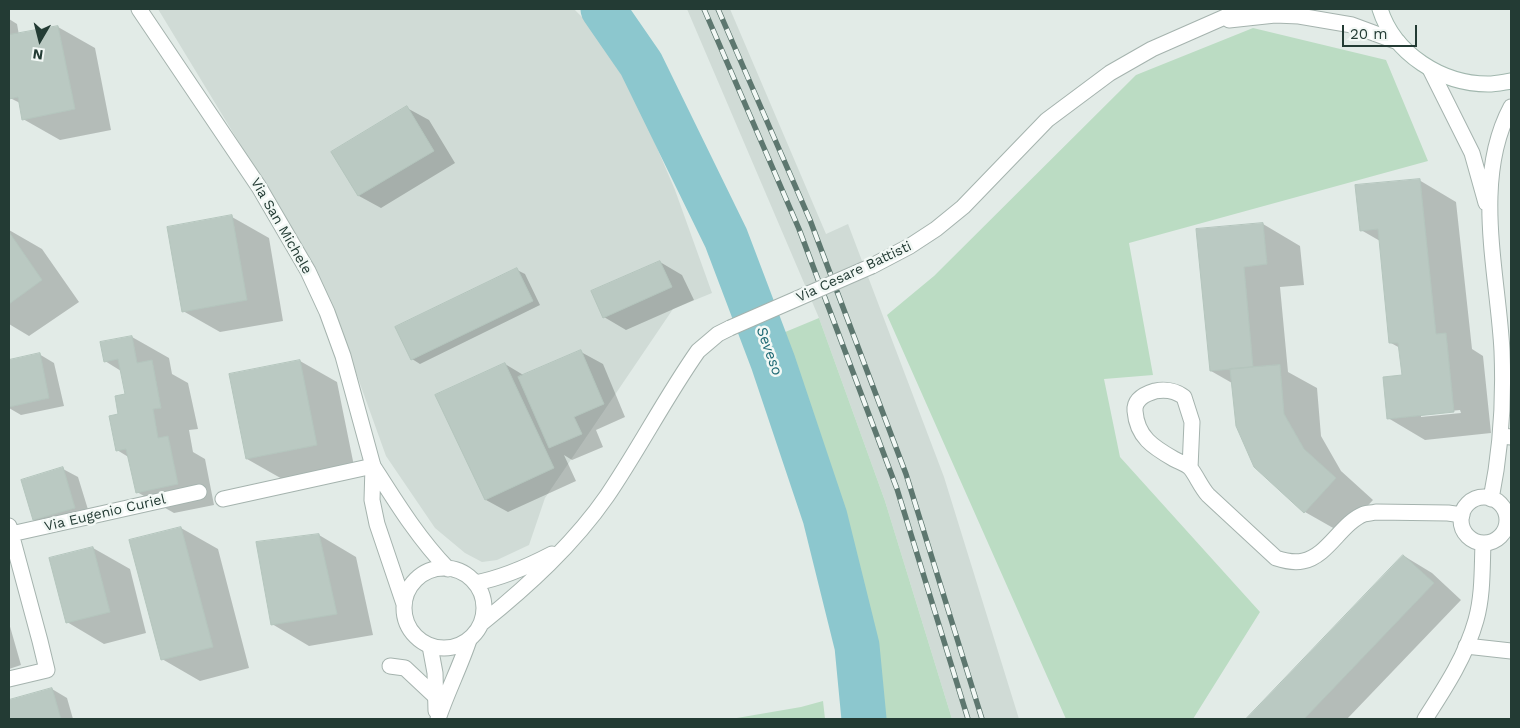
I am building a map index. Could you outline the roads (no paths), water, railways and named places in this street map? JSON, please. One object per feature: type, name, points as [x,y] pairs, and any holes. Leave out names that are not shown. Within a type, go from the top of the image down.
[{"type":"street","name":"Via San Michele","points":[[139,9],[259,187],[308,271],[327,312],[343,356],[373,466],[372,500],[377,524],[404,604]]},
{"type":"street","name":"Via Cesare Battisti","points":[[482,623],[528,584],[566,547],[608,496],[698,351],[718,334],[872,266],[910,246],[936,229],[985,186],[1047,120],[1110,73],[1152,49],[1243,9]]},
{"type":"street","points":[[1380,9],[1388,28],[1398,42],[1413,57],[1430,69],[1444,76],[1475,83],[1490,84],[1511,81]]},
{"type":"street","name":"Via Cesare Battisti","points":[[1213,21],[1275,15],[1299,16],[1352,25],[1398,42]]},
{"type":"street","points":[[1430,69],[1472,153],[1490,217]]},
{"type":"street","points":[[1492,499],[1506,437],[1502,348],[1490,217],[1492,172],[1496,146],[1511,107]]},
{"type":"street","points":[[1190,468],[1192,422],[1184,396],[1178,392],[1168,390],[1158,390],[1146,394],[1135,405],[1134,410],[1142,436],[1164,453],[1190,468],[1214,501],[1276,558],[1289,562],[1304,561],[1319,553],[1364,514],[1376,512],[1448,513],[1462,515]]},
{"type":"street","name":"Via San Michele","points":[[373,466],[417,534],[448,569]]},
{"type":"street","points":[[223,499],[373,466]]},
{"type":"street","name":"Via Eugenio Curiel","points":[[10,530],[199,492]]},
{"type":"street","points":[[1484,497],[1492,499],[1497,501],[1505,510],[1506,528],[1497,539],[1484,543],[1477,542],[1466,534],[1463,528],[1462,515],[1471,502],[1484,497]]},
{"type":"street","points":[[9,679],[47,670],[10,530]]},
{"type":"street","points":[[1425,719],[1455,670],[1476,619],[1481,589],[1484,543]]},
{"type":"street","name":"Via Cesare Battisti","points":[[475,583],[496,579],[531,565],[566,547]]},
{"type":"street","points":[[437,719],[448,690],[461,664],[469,640],[482,623],[484,604],[475,583],[459,571],[440,568],[421,576],[412,584],[404,604],[404,614],[408,626],[414,635],[430,646],[442,648],[454,647],[469,640]]},
{"type":"street","points":[[430,646],[436,673],[437,719]]},
{"type":"street","points":[[1466,646],[1511,651]]},
{"type":"street","points":[[390,666],[405,668],[437,698]]},
{"type":"waterway","name":"Seveso","points":[[603,9],[641,64],[726,238],[773,362],[825,517],[857,646],[864,719]]},
{"type":"railway","points":[[704,9],[799,229],[897,489],[968,719]]},
{"type":"railway","points":[[718,9],[810,220],[906,474],[982,719]]}]
